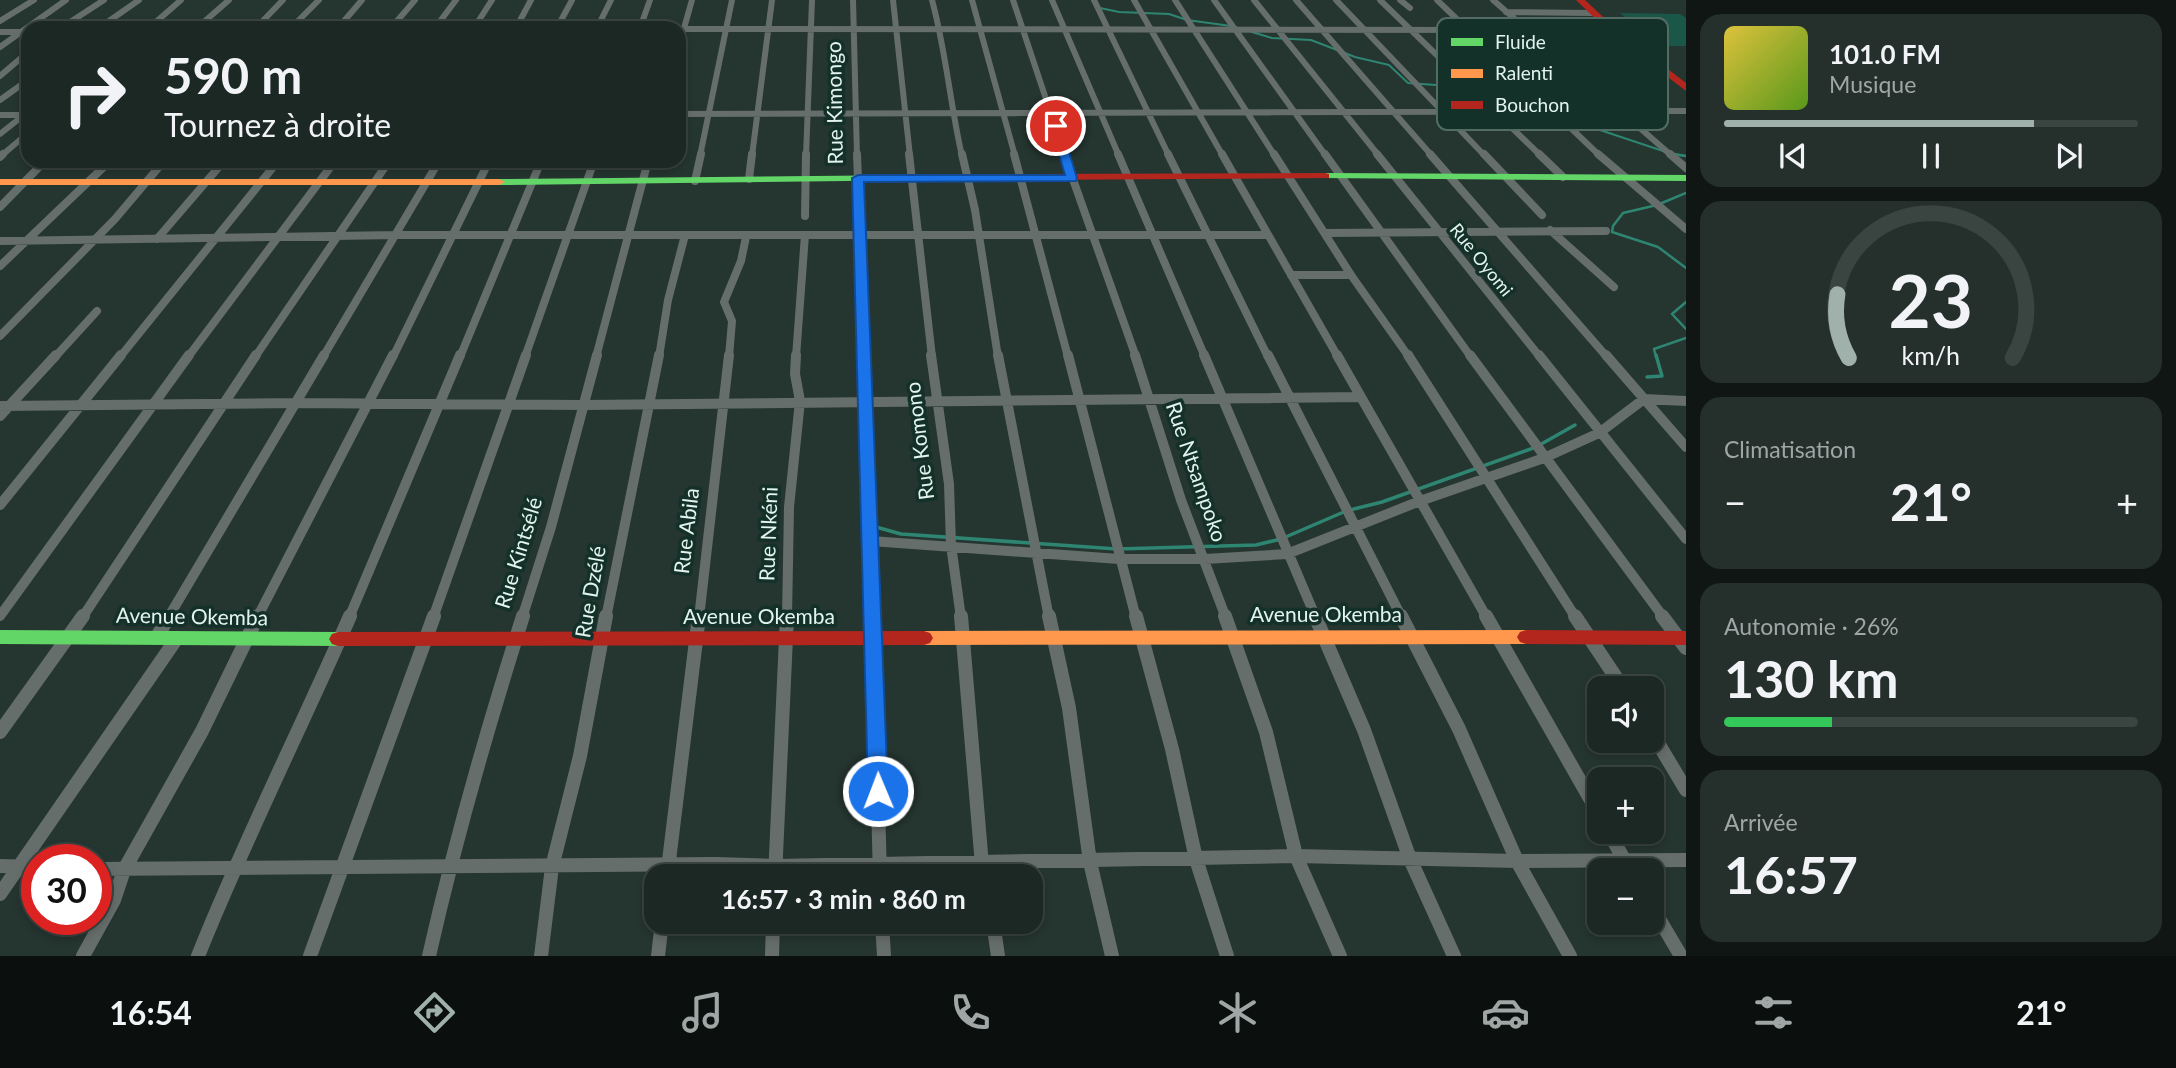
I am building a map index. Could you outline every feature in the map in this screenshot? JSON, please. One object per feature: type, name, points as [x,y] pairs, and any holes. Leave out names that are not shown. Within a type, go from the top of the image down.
[{"type":"street","points":[[0,21],[34,0]]},
{"type":"street","points":[[38,21],[66,0]]},
{"type":"street","points":[[72,21],[104,0]]},
{"type":"street","points":[[109,21],[139,0]]},
{"type":"street","points":[[157,21],[181,0]]},
{"type":"street","points":[[205,21],[229,0]]},
{"type":"street","points":[[263,21],[283,0]]},
{"type":"street","points":[[298,21],[319,0]]},
{"type":"street","points":[[344,21],[362,0]]},
{"type":"street","points":[[397,21],[415,0]]},
{"type":"street","points":[[440,21],[456,0]]},
{"type":"street","points":[[478,21],[492,0]]},
{"type":"street","points":[[520,21],[531,0]]},
{"type":"street","points":[[562,21],[572,0]]},
{"type":"street","points":[[600,21],[611,0]]},
{"type":"street","points":[[642,21],[650,0]]},
{"type":"street","points":[[685,21],[692,0]]},
{"type":"street","points":[[695,181],[732,0]]},
{"type":"street","points":[[749,179],[772,0]]},
{"type":"street","points":[[805,216],[812,0]]},
{"type":"street","name":"Rue Kimongo","points":[[853,0],[880,864]]},
{"type":"street","name":"Rue Komono","points":[[892,0],[898,29],[911,177],[949,484],[951,545],[964,639],[978,790],[982,864]]},
{"type":"street","points":[[932,0],[940,29],[1035,554],[1072,721],[1090,862],[1111,956]]},
{"type":"street","points":[[972,0],[1019,179],[1037,234],[1119,559],[1172,749],[1196,859],[1227,956]]},
{"type":"street","name":"Rue Ntsampoko","points":[[1013,0],[1072,178],[1151,399],[1181,500],[1205,559],[1266,732],[1296,856],[1340,956]]},
{"type":"street","points":[[1052,0],[1364,730],[1410,859],[1454,956]]},
{"type":"street","points":[[1094,0],[1207,234],[1459,729],[1517,861],[1570,956]]},
{"type":"street","points":[[1133,0],[1587,793]]},
{"type":"street","points":[[1175,0],[1351,275],[1397,338],[1615,676]]},
{"type":"street","points":[[1214,0],[1544,458],[1684,641]]},
{"type":"street","name":"Rue Oyomi","points":[[1254,0],[1686,539]]},
{"type":"street","points":[[1296,0],[1686,447]]},
{"type":"street","points":[[1336,0],[1437,108]]},
{"type":"street","points":[[1380,0],[1437,55]]},
{"type":"street","points":[[1400,0],[1410,8]]},
{"type":"street","points":[[1437,0],[1455,18]]},
{"type":"street","points":[[1493,0],[1512,18]]},
{"type":"street","points":[[1506,12],[1583,5],[1598,18]]},
{"type":"street","points":[[686,29],[1437,28]]},
{"type":"street","points":[[0,32],[21,32]]},
{"type":"street","points":[[0,47],[21,34]]},
{"type":"street","points":[[0,76],[21,58]]},
{"type":"street","points":[[1668,74],[1686,88]]},
{"type":"street","points":[[0,100],[21,85]]},
{"type":"street","points":[[1668,111],[1686,111]]},
{"type":"street","points":[[686,114],[1437,112]]},
{"type":"street","points":[[0,115],[21,115]]},
{"type":"street","points":[[0,134],[21,119]]},
{"type":"street","points":[[1459,130],[1542,215]]},
{"type":"street","points":[[1515,130],[1563,177]]},
{"type":"street","points":[[1574,130],[1622,177],[1686,229]]},
{"type":"street","points":[[1642,130],[1686,168]]},
{"type":"street","points":[[0,157],[21,139]]},
{"type":"street","points":[[0,206],[38,168]]},
{"type":"street","points":[[0,266],[102,168]]},
{"type":"street","points":[[0,336],[95,239],[158,168]]},
{"type":"street","points":[[157,239],[218,168]]},
{"type":"street","points":[[0,505],[272,168]]},
{"type":"street","points":[[0,615],[152,404],[330,168]]},
{"type":"street","points":[[0,732],[69,637],[167,487],[384,168]]},
{"type":"street","points":[[157,637],[435,168]]},
{"type":"street","points":[[83,956],[114,900],[124,870],[202,731],[246,639],[370,403],[486,168]]},
{"type":"street","points":[[198,956],[233,869],[290,753],[340,639],[538,168]]},
{"type":"street","points":[[310,956],[426,639],[592,168]]},
{"type":"street","name":"Rue Kintsélé","points":[[429,956],[449,868],[514,640],[551,527],[646,168]]},
{"type":"street","points":[[0,182],[588,182],[911,177],[1686,178]]},
{"type":"street","points":[[1550,230],[1614,287]]},
{"type":"street","points":[[1325,233],[1606,231]]},
{"type":"street","points":[[0,241],[397,235],[1268,235]]},
{"type":"street","name":"Rue Dzélé","points":[[541,956],[552,867],[580,756],[625,517],[652,402],[668,300],[685,235]]},
{"type":"street","name":"Rue Nkéni","points":[[775,864],[789,507],[800,401],[794,374],[805,235]]},
{"type":"street","name":"Rue Abila","points":[[669,864],[725,401],[732,321],[724,302],[741,261],[746,237]]},
{"type":"street","points":[[1292,275],[1351,275]]},
{"type":"street","points":[[0,416],[5,406],[97,311]]},
{"type":"street","points":[[5,406],[296,403],[583,405],[725,401],[1361,397]]},
{"type":"street","points":[[871,541],[1119,559],[1205,559],[1287,554],[1420,500],[1544,458],[1599,433],[1644,399],[1686,401]]},
{"type":"street","name":"Avenue Okemba","points":[[0,637],[514,640],[696,637],[964,639],[1230,635],[1324,639],[1410,636],[1684,641]]},
{"type":"street","points":[[0,894],[177,638]]},
{"type":"street","points":[[1664,753],[1686,790]]},
{"type":"street","points":[[1043,865],[1145,858],[1296,856],[1587,864]]},
{"type":"street","points":[[1664,862],[1686,860]]},
{"type":"street","points":[[0,866],[18,867]]},
{"type":"street","points":[[112,870],[552,867],[644,870]]},
{"type":"street","points":[[1664,927],[1681,956]]},
{"type":"street","points":[[658,956],[661,934]]},
{"type":"street","points":[[772,956],[773,934]]},
{"type":"street","points":[[883,934],[884,956]]},
{"type":"street","points":[[995,934],[998,956]]},
{"type":"green space","points":[[1620,13],[1680,14],[1686,18],[1686,46],[1668,46],[1668,18],[1626,18]]},
{"type":"waterway","points":[[1100,8],[1119,12],[1169,14],[1187,20],[1231,26]]},
{"type":"waterway","points":[[1252,32],[1272,38],[1311,40],[1355,57],[1389,65],[1408,83],[1437,85]]},
{"type":"waterway","points":[[1600,130],[1666,152]]},
{"type":"waterway","points":[[1673,154],[1685,156]]},
{"type":"waterway","points":[[1674,154],[1686,156]]},
{"type":"waterway","points":[[1686,193],[1657,205],[1623,213],[1613,226],[1612,232],[1658,247],[1686,268]]},
{"type":"waterway","points":[[1686,302],[1672,314],[1686,329]]},
{"type":"waterway","points":[[1656,357],[1654,349],[1686,338]]},
{"type":"waterway","points":[[1647,377],[1662,376],[1656,355]]},
{"type":"waterway","points":[[876,527],[901,534],[1117,549],[1256,545],[1281,539],[1346,511],[1382,502],[1536,447],[1575,425]]},
{"type":"traffic: fast","points":[[1325,176],[1686,178]]},
{"type":"traffic: fast","points":[[499,182],[1025,177]]},
{"type":"traffic: fast","points":[[0,637],[338,639]]},
{"type":"traffic: slow","points":[[0,182],[499,182]]},
{"type":"traffic: slow","points":[[924,638],[1526,637]]},
{"type":"traffic: jam","points":[[1580,0],[1599,18]]},
{"type":"traffic: jam","points":[[1668,74],[1686,88]]},
{"type":"traffic: jam","points":[[1025,177],[1325,176]]},
{"type":"traffic: jam","points":[[1526,637],[1686,638]]},
{"type":"traffic: jam","points":[[338,639],[924,638]]},
{"type":"route","points":[[878,791],[858,178],[1072,178],[1056,126]]}]
